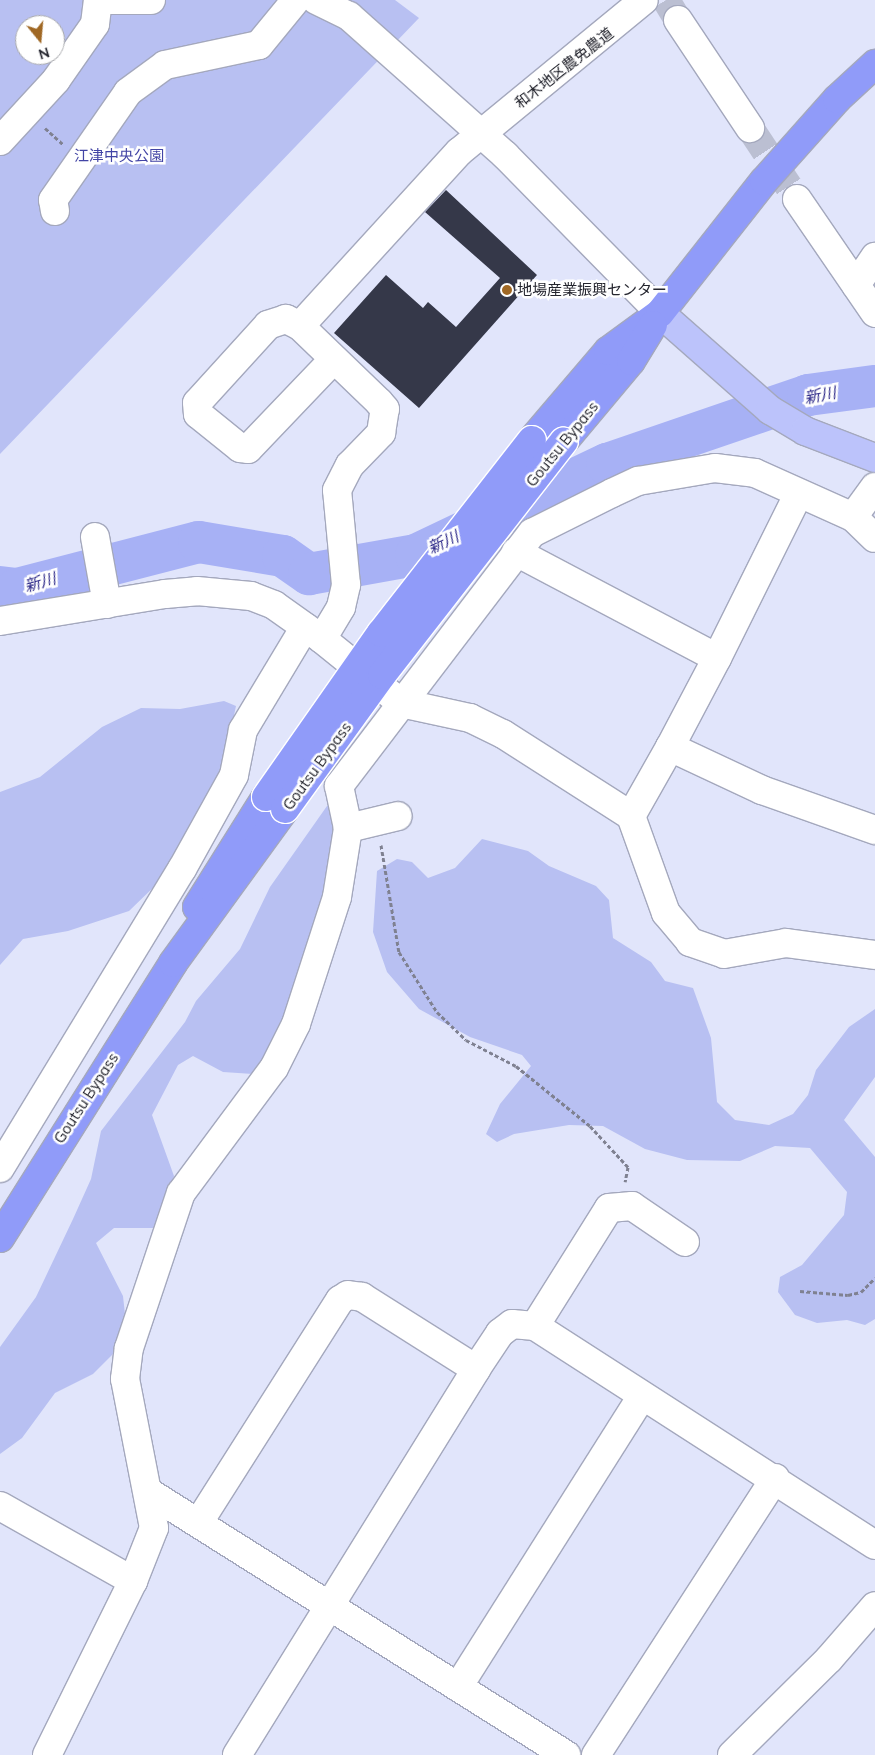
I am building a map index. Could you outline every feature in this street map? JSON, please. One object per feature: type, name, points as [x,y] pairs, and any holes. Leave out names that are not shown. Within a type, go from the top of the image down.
[{"type":"highway","points":[[276,803],[381,633],[532,440],[608,351],[660,313],[764,181],[837,99],[875,64]]},
{"type":"highway","name":"Goutsu Bypass","points":[[0,1238],[276,803],[382,675],[564,441],[631,361],[660,313]]},
{"type":"main road","points":[[660,313],[746,389],[806,431],[875,458]]},
{"type":"street","points":[[0,141],[28,113],[95,24],[98,0]]},
{"type":"street","points":[[107,0],[151,0]]},
{"type":"street","points":[[55,211],[53,200],[128,92],[165,65],[259,45],[296,0]]},
{"type":"street","points":[[316,0],[349,16],[481,134],[660,313]]},
{"type":"street","name":"和木地区農免農道","points":[[300,326],[446,166],[481,134],[644,0]]},
{"type":"street","points":[[678,20],[750,128]]},
{"type":"street","points":[[797,200],[875,313]]},
{"type":"street","points":[[856,285],[875,257]]},
{"type":"street","points":[[0,1168],[182,869],[234,774],[243,730],[313,633],[341,607],[346,584],[337,490],[350,465],[381,433],[387,417],[379,402],[300,326],[286,318],[268,325],[197,403],[198,414],[240,448],[248,449],[334,359]]},
{"type":"street","points":[[47,1755],[133,1580],[154,1528],[150,1493],[125,1379],[129,1348],[181,1194],[274,1068],[296,1024],[337,897],[348,828],[339,786],[532,533],[638,481],[668,474],[715,468],[755,473],[853,518],[875,538]]},
{"type":"street","points":[[853,518],[875,487]]},
{"type":"street","points":[[631,816],[717,658],[799,493]]},
{"type":"street","points":[[96,545],[106,594]]},
{"type":"street","points":[[516,552],[717,658]]},
{"type":"street","points":[[0,621],[106,594],[227,592],[274,605],[313,633],[401,703],[470,718],[503,734],[631,816],[666,913],[690,942],[724,954],[786,943],[875,955]]},
{"type":"street","points":[[670,747],[762,790],[875,830]]},
{"type":"street","points":[[348,828],[386,819]]},
{"type":"street","points":[[535,1326],[603,1214],[616,1206],[638,1210],[684,1242]]},
{"type":"street","points":[[199,1522],[340,1300],[348,1295],[362,1297],[476,1369]]},
{"type":"street","points":[[237,1755],[476,1369],[505,1328],[520,1322],[535,1326],[642,1396],[775,1478],[875,1545]]},
{"type":"street","points":[[458,1687],[642,1396]]},
{"type":"street","points":[[596,1755],[775,1478]]},
{"type":"street","points":[[150,1493],[199,1522],[566,1755]]},
{"type":"street","points":[[0,1506],[133,1580]]},
{"type":"street","points":[[732,1755],[829,1659],[875,1606]]},
{"type":"path","points":[[28,113],[69,151]]},
{"type":"path","points":[[386,819],[399,952],[437,1012],[466,1040],[516,1066],[623,1160],[627,1174],[616,1206]]},
{"type":"path","points":[[800,1290],[848,1295],[861,1292],[875,1278]]},
{"type":"green space","name":"江津中央公園","points":[[0,0],[395,0],[419,18],[0,454]]},
{"type":"green space","points":[[224,701],[236,706],[221,777],[160,881],[129,911],[68,931],[23,939],[0,965],[0,792],[40,777],[102,727],[141,708],[180,709]]},
{"type":"green space","points":[[327,806],[332,806],[339,854],[323,892],[287,1030],[253,1074],[223,1072],[193,1056],[178,1065],[152,1115],[174,1176],[166,1211],[156,1228],[114,1228],[96,1243],[123,1296],[126,1323],[119,1348],[93,1374],[55,1393],[22,1438],[0,1454],[0,1347],[36,1297],[73,1219],[91,1179],[101,1131],[185,1022],[196,1001],[240,949],[270,887]]},
{"type":"green space","points":[[482,839],[528,851],[549,866],[596,886],[609,900],[613,938],[651,962],[665,981],[693,988],[711,1038],[717,1102],[735,1120],[769,1125],[793,1114],[808,1095],[816,1070],[849,1027],[875,1009],[875,1077],[844,1120],[875,1157],[875,1319],[865,1325],[847,1320],[817,1323],[795,1315],[778,1292],[780,1277],[802,1265],[844,1215],[847,1192],[810,1148],[775,1146],[740,1161],[687,1160],[645,1149],[603,1126],[569,1125],[514,1134],[497,1142],[486,1134],[500,1104],[531,1066],[522,1055],[470,1037],[419,1009],[387,972],[373,932],[377,871],[397,859],[412,862],[428,878],[455,868]]},
{"type":"building","name":"地場産業振興センター","points":[[446,190],[537,275],[419,408],[334,333],[386,275],[423,308],[428,302],[456,327],[500,278],[425,212]]},
{"type":"waterway","name":"新川","points":[[0,587],[17,589],[199,542],[283,556],[309,574],[416,555],[607,464],[808,395],[875,386]]},
{"type":"tunnel","points":[[666,0],[678,20]]},
{"type":"tunnel","points":[[750,128],[797,199]]},
{"type":"place","name":"地場産業振興センター","points":[[507,290]]}]
